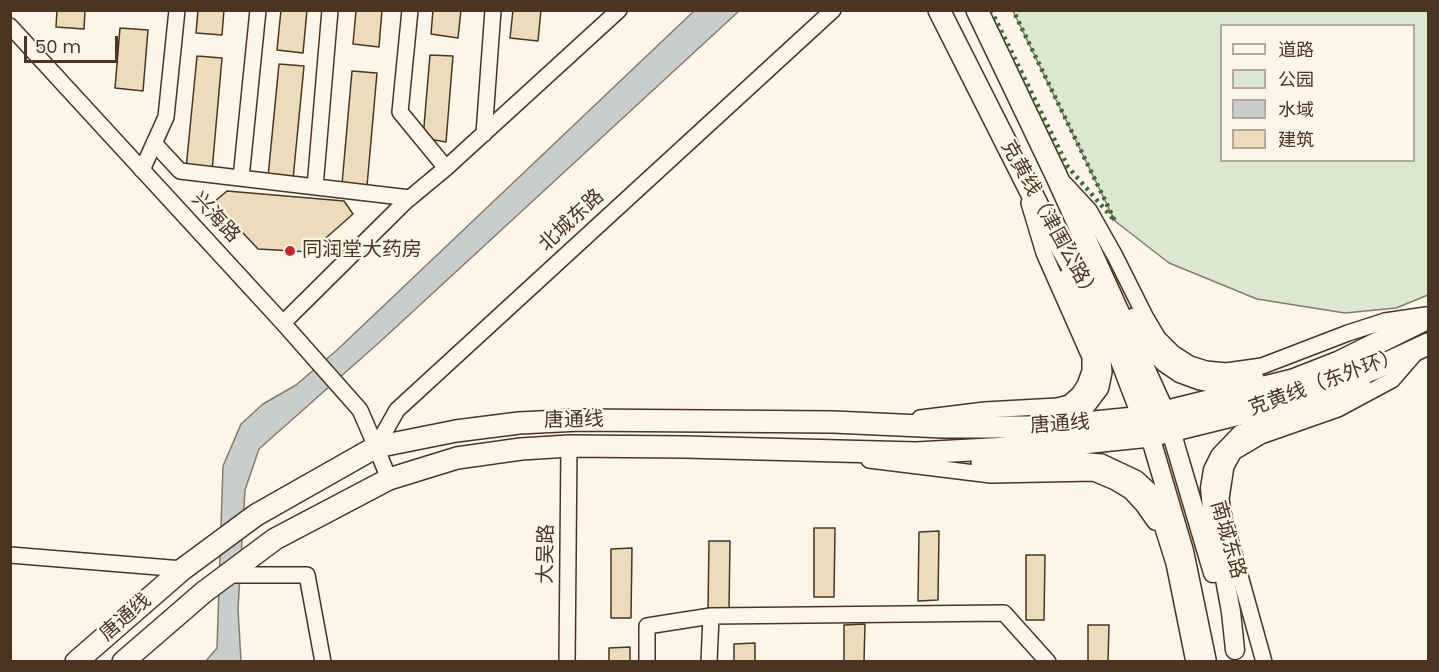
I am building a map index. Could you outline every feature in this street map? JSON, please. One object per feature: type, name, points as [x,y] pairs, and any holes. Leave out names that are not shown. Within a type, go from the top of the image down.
[{"type":"highway","name":"克黄线（津围公路）","points":[[939,10],[1041,212],[1095,306],[1119,354],[1147,427]]},
{"type":"highway","name":"克黄线（津围公路）","points":[[977,10],[1056,175],[1168,421]]},
{"type":"highway","points":[[943,427],[982,420],[1067,416],[1086,403],[1098,387],[1101,372],[1100,359],[1041,212]]},
{"type":"highway","points":[[1077,221],[1153,349],[1181,372],[1200,379],[1222,383],[1277,373],[1405,330]]},
{"type":"highway","points":[[1168,421],[1293,380],[1339,362],[1405,330],[1428,316]]},
{"type":"highway","name":"克黄线（东外环）","points":[[1147,427],[1168,421],[1276,405],[1374,369],[1424,346]]},
{"type":"highway","name":"唐通线","points":[[76,662],[183,569],[256,515],[376,447],[456,431],[519,423],[580,420],[833,422],[943,427],[1147,427]]},
{"type":"highway","name":"唐通线","points":[[123,662],[226,575],[275,539],[389,479],[457,458],[521,449],[569,447],[686,447],[916,453],[1063,446],[1147,427]]},
{"type":"highway","points":[[916,453],[947,461],[1101,465],[1136,481],[1148,493],[1161,512],[1167,528],[1185,595],[1197,662]]},
{"type":"main road","points":[[1236,656],[1210,488],[1213,470],[1220,456],[1241,434],[1338,394],[1374,369]]},
{"type":"main road","name":"南城东路","points":[[1168,421],[1236,656]]},
{"type":"main road","points":[[1147,427],[1184,551],[1208,662]]},
{"type":"street","points":[[142,170],[165,117],[177,10]]},
{"type":"street","points":[[241,178],[258,10]]},
{"type":"street","points":[[315,187],[330,10]]},
{"type":"street","points":[[410,10],[400,112],[446,168]]},
{"type":"street","points":[[484,134],[493,10]]},
{"type":"street","name":"北城东路","points":[[376,447],[397,411],[832,10]]},
{"type":"street","points":[[283,323],[410,198],[619,11]]},
{"type":"street","name":"兴海路","points":[[10,26],[360,410],[376,447]]},
{"type":"street","points":[[154,143],[180,171],[410,198]]},
{"type":"street","points":[[833,422],[861,418],[937,417],[985,410],[1057,406],[1069,403],[1079,394],[1090,370],[1090,357],[1044,253],[1019,169]]},
{"type":"street","points":[[1056,175],[1089,210],[1158,338],[1173,353],[1190,364],[1206,369],[1244,370],[1262,366],[1385,321],[1428,316]]},
{"type":"street","points":[[1264,662],[1224,518],[1221,499],[1226,466],[1234,452],[1261,436],[1338,409],[1392,380],[1424,346]]},
{"type":"street","points":[[376,447],[389,479]]},
{"type":"street","name":"大吴路","points":[[567,662],[569,447]]},
{"type":"street","points":[[838,450],[868,460],[948,471],[1023,476],[1094,473],[1130,491],[1153,518],[1173,585],[1186,662]]},
{"type":"street","points":[[10,555],[183,569]]},
{"type":"street","points":[[226,575],[307,575],[323,662]]},
{"type":"street","points":[[647,662],[647,627],[711,616],[1004,613],[1048,662]]},
{"type":"street","points":[[710,662],[711,616]]},
{"type":"green space","points":[[1013,11],[1428,11],[1428,295],[1396,308],[1345,313],[1257,299],[1169,263],[1115,221]]},
{"type":"water","points":[[694,11],[739,11],[383,339],[259,449],[245,490],[238,609],[241,661],[205,662],[217,648],[223,466],[241,424],[263,404],[296,385],[337,350]]},
{"type":"building","points":[[57,10],[85,10],[84,29],[56,27]]},
{"type":"building","points":[[198,10],[224,10],[222,35],[196,33]]},
{"type":"building","points":[[281,10],[307,10],[303,53],[277,50]]},
{"type":"building","points":[[356,10],[382,10],[379,47],[353,44]]},
{"type":"building","points":[[433,10],[461,10],[458,38],[431,34]]},
{"type":"building","points":[[513,10],[541,10],[538,41],[510,38]]},
{"type":"building","points":[[120,28],[148,30],[143,91],[115,88]]},
{"type":"building","points":[[430,55],[453,56],[446,142],[423,138]]},
{"type":"building","points":[[197,56],[222,58],[212,171],[186,169]]},
{"type":"building","points":[[279,64],[304,66],[293,179],[268,177]]},
{"type":"building","points":[[352,71],[377,73],[367,186],[342,184]]},
{"type":"building","points":[[227,191],[344,201],[353,214],[310,252],[258,249],[214,202]]},
{"type":"building","points":[[814,528],[835,528],[834,597],[814,597]]},
{"type":"building","points":[[939,531],[938,600],[918,601],[919,532]]},
{"type":"building","points":[[709,541],[730,541],[729,610],[708,610]]},
{"type":"building","points":[[632,548],[631,618],[611,618],[611,549]]},
{"type":"building","points":[[1026,555],[1045,555],[1044,620],[1026,620]]},
{"type":"building","points":[[865,624],[864,662],[844,662],[844,625]]},
{"type":"building","points":[[1088,625],[1109,625],[1108,662],[1088,662]]},
{"type":"building","points":[[755,643],[755,662],[734,662],[734,644]]},
{"type":"building","points":[[630,647],[630,662],[609,662],[609,648]]},
{"type":"hedge","points":[[991,10],[1068,167],[1115,221],[1013,10]]},
{"type":"place","name":"同润堂大药房","points":[[290,251]]}]
